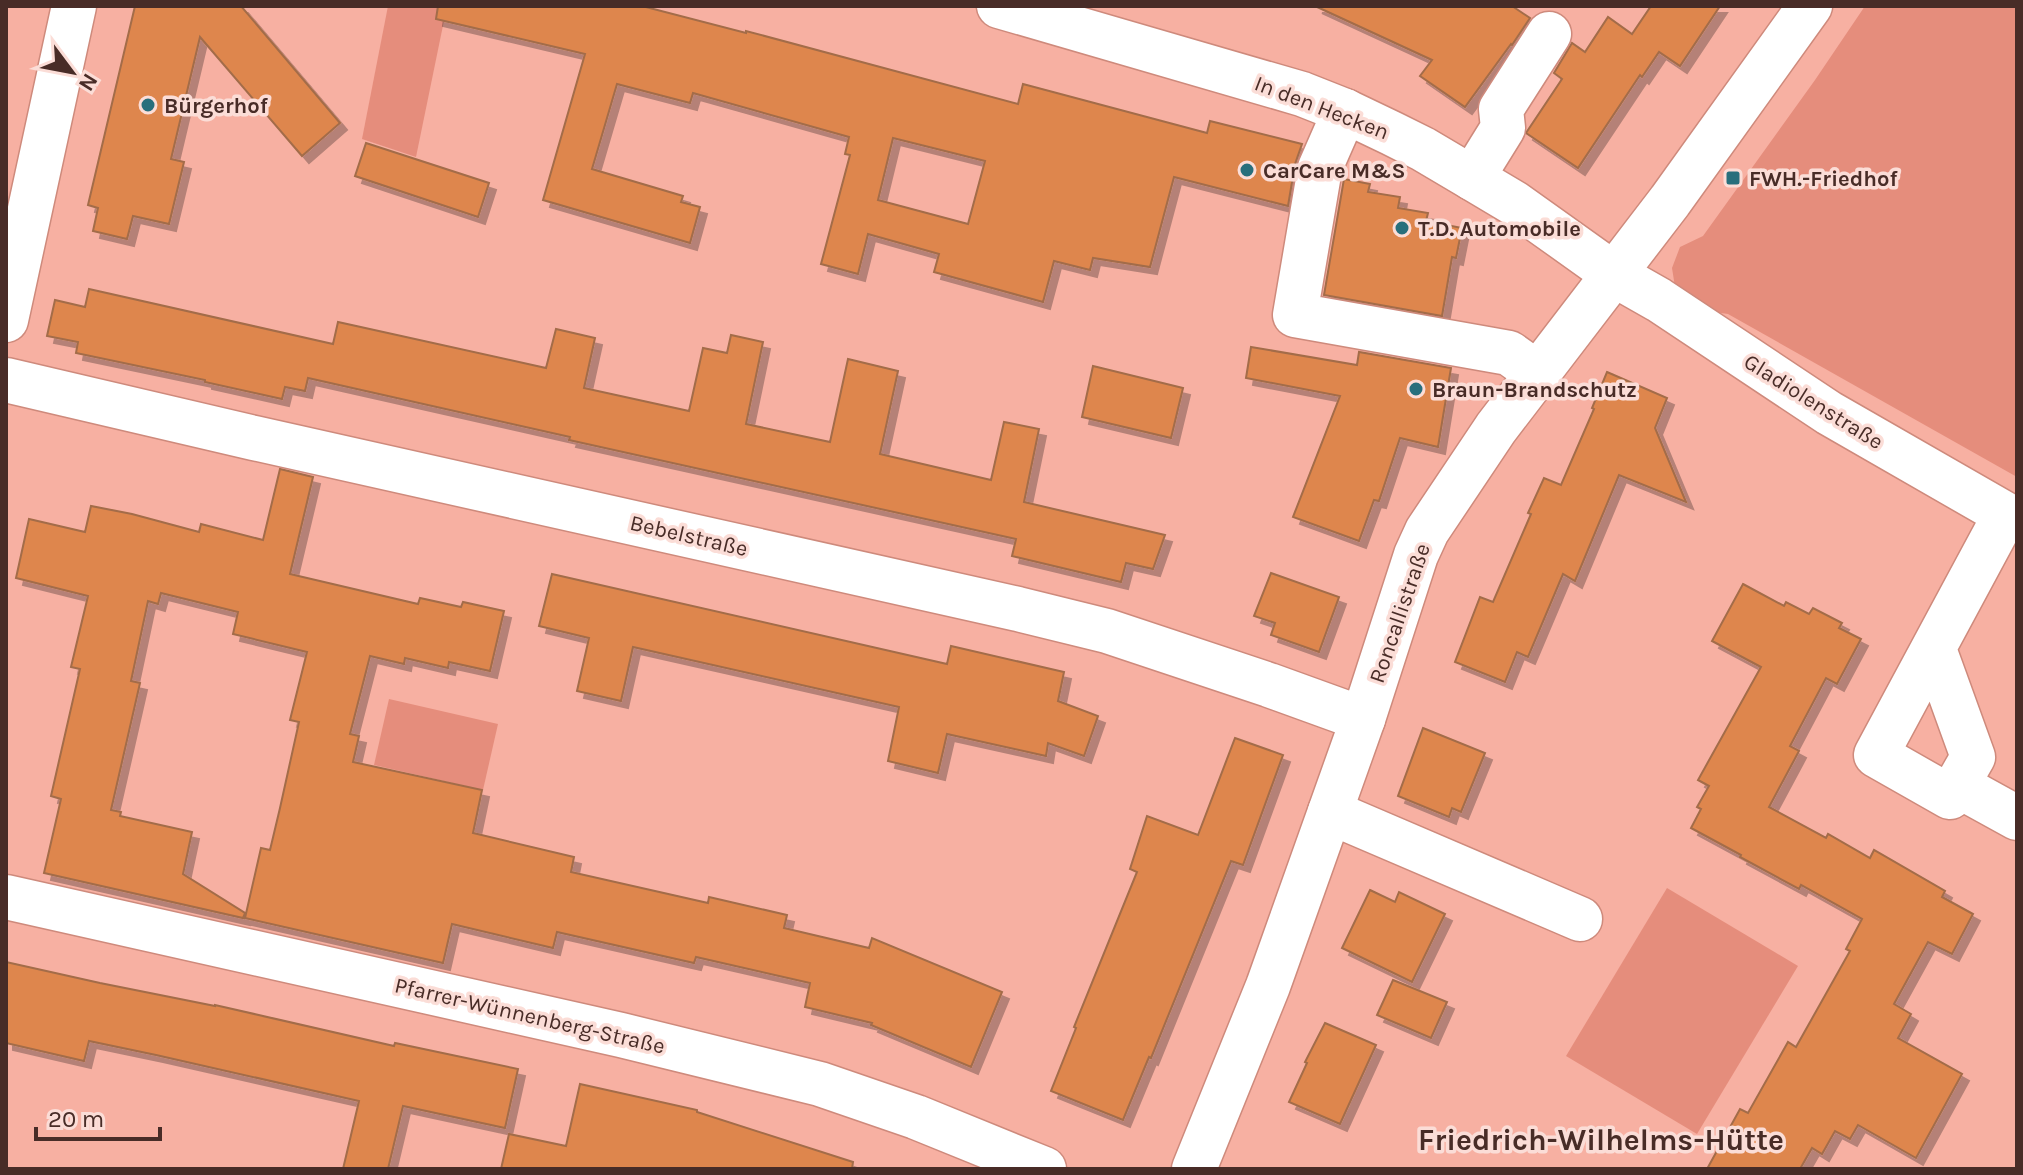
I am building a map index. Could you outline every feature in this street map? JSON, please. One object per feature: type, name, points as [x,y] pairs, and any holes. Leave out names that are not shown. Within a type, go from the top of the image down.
[{"type":"street","points":[[6,320],[74,6]]},
{"type":"street","name":"In den Hecken","points":[[999,6],[1302,94],[1345,111],[1423,149],[1514,203],[1615,275]]},
{"type":"street","name":"Roncallistraße","points":[[1194,1169],[1268,986],[1363,719],[1416,555],[1427,531],[1496,428],[1615,275],[1810,6]]},
{"type":"street","points":[[1472,178],[1503,128],[1501,109],[1549,34]]},
{"type":"street","points":[[1345,111],[1320,168],[1295,315],[1509,353],[1537,373]]},
{"type":"street","name":"Gladiolenstraße","points":[[1615,275],[1659,300],[1829,413],[2011,518]]},
{"type":"street","name":"Bebelstraße","points":[[6,380],[1092,627],[1363,719]]},
{"type":"street","points":[[1934,649],[1973,757],[1950,797],[1876,755],[1934,649],[2011,518]]},
{"type":"street","points":[[1957,785],[2017,818]]},
{"type":"street","points":[[1330,812],[1580,919]]},
{"type":"street","name":"Pfarrer-Wünnenberg-Straße","points":[[6,897],[621,1035],[820,1084],[916,1117],[1044,1169]]},
{"type":"shaded area","points":[[388,6],[447,6],[416,157],[362,139]]},
{"type":"shaded area","points":[[1865,6],[2017,6],[2017,477],[1728,314],[1708,311],[1675,287],[1672,268],[1680,247],[1703,236]]},
{"type":"shaded area","points":[[389,699],[498,724],[483,790],[374,765]]},
{"type":"shaded area","points":[[1667,888],[1798,966],[1697,1134],[1566,1056]]},
{"type":"building","points":[[135,6],[241,6],[340,123],[302,156],[200,37],[171,159],[184,162],[169,224],[133,216],[127,239],[93,231],[98,208],[88,205]]},
{"type":"building","points":[[438,6],[642,6],[1018,104],[1023,84],[1207,133],[1210,121],[1302,144],[1295,164],[1288,206],[1174,177],[1150,267],[1093,258],[1090,270],[1054,261],[1043,302],[934,272],[939,254],[868,234],[858,274],[821,264],[850,155],[845,154],[849,137],[693,93],[690,103],[617,84],[592,169],[683,196],[681,202],[700,207],[690,243],[543,200],[585,54],[436,19]],"holes":[[[893,138],[985,161],[968,224],[878,200]]]},
{"type":"building","points":[[1315,6],[1512,6],[1530,18],[1465,107],[1420,76],[1432,60]]},
{"type":"building","points":[[1651,6],[1720,6],[1680,66],[1659,52],[1642,77],[1640,75],[1578,168],[1526,133],[1562,79],[1554,73],[1572,43],[1585,52],[1608,17],[1632,34]]},
{"type":"building","points":[[366,143],[489,183],[478,217],[355,176]]},
{"type":"building","points":[[1344,179],[1370,184],[1368,192],[1400,197],[1398,208],[1428,213],[1426,221],[1462,228],[1456,258],[1452,257],[1442,316],[1324,295]]},
{"type":"building","points":[[89,289],[333,344],[338,322],[546,368],[556,329],[595,338],[584,388],[689,411],[703,348],[727,353],[731,335],[763,342],[746,424],[830,442],[848,359],[898,371],[880,454],[991,480],[1004,422],[1039,429],[1024,502],[1165,535],[1153,569],[1126,563],[1121,582],[1012,556],[1016,539],[569,440],[570,437],[308,378],[305,391],[285,387],[282,399],[76,353],[78,342],[47,336],[55,300],[85,307]]},
{"type":"building","points":[[1251,347],[1357,365],[1359,352],[1451,368],[1438,447],[1400,438],[1379,501],[1374,500],[1359,541],[1293,517],[1340,396],[1246,378]]},
{"type":"building","points":[[1093,366],[1183,388],[1171,438],[1082,417]]},
{"type":"building","points":[[1607,372],[1667,398],[1655,428],[1686,502],[1619,475],[1575,581],[1563,574],[1528,657],[1517,652],[1505,682],[1455,662],[1480,597],[1493,602],[1544,478],[1561,485]]},
{"type":"building","points":[[280,469],[313,477],[290,574],[418,604],[420,598],[461,607],[463,602],[504,611],[490,671],[449,662],[448,668],[405,658],[404,664],[370,656],[350,734],[359,736],[353,762],[482,790],[473,833],[574,857],[571,872],[708,903],[709,897],[787,915],[784,928],[869,948],[872,938],[1002,992],[971,1067],[872,1023],[805,1007],[810,983],[696,957],[694,963],[557,932],[553,948],[452,924],[443,963],[245,918],[261,848],[270,850],[280,808],[299,722],[290,720],[307,652],[233,634],[238,612],[161,593],[158,604],[148,601],[131,681],[140,683],[111,810],[121,812],[120,816],[192,832],[183,874],[245,913],[243,918],[44,873],[61,799],[51,796],[80,669],[71,667],[88,596],[16,578],[29,519],[85,532],[91,506],[199,532],[201,524],[263,540]]},
{"type":"building","points":[[1271,573],[1339,597],[1319,652],[1271,635],[1275,623],[1254,616]]},
{"type":"building","points":[[552,574],[947,664],[951,646],[1064,672],[1058,701],[1098,716],[1084,756],[1048,743],[1046,756],[947,734],[938,773],[888,761],[899,707],[633,647],[621,701],[577,691],[589,638],[539,626]]},
{"type":"building","points":[[1743,584],[1784,606],[1786,602],[1809,614],[1813,608],[1842,623],[1839,628],[1861,639],[1837,684],[1826,678],[1790,746],[1799,751],[1769,807],[1826,838],[1828,834],[1870,858],[1874,850],[1945,891],[1942,897],[1973,914],[1952,954],[1928,942],[1894,1004],[1911,1014],[1898,1038],[1962,1074],[1916,1158],[1858,1125],[1850,1139],[1835,1131],[1822,1154],[1812,1148],[1800,1169],[1707,1169],[1740,1109],[1748,1113],[1788,1042],[1796,1047],[1850,951],[1846,949],[1862,919],[1801,885],[1799,889],[1691,828],[1701,809],[1697,807],[1709,786],[1698,780],[1761,667],[1712,641]]},
{"type":"building","points":[[1423,728],[1485,753],[1461,812],[1452,808],[1449,817],[1398,796]]},
{"type":"building","points":[[1235,738],[1283,755],[1243,865],[1231,861],[1123,1120],[1051,1091],[1137,872],[1130,869],[1147,816],[1198,835]]},
{"type":"building","points":[[1370,890],[1395,902],[1399,892],[1445,914],[1412,982],[1342,948]]},
{"type":"building","points":[[6,962],[394,1046],[395,1043],[518,1069],[505,1128],[403,1106],[388,1169],[343,1169],[359,1101],[89,1041],[84,1061],[6,1043]]},
{"type":"building","points":[[1393,980],[1447,1002],[1431,1038],[1377,1015]]},
{"type":"building","points":[[1325,1023],[1376,1045],[1340,1124],[1289,1102]]},
{"type":"building","points":[[580,1084],[697,1110],[853,1162],[852,1169],[501,1169],[509,1134],[566,1146]]},
{"type":"place","name":"Bürgerhof","points":[[148,105]]},
{"type":"place","name":"CarCare M&S","points":[[1247,170]]},
{"type":"place","name":"FWH.-Friedhof","points":[[1733,178]]},
{"type":"place","name":"T.D. Automobile","points":[[1402,228]]},
{"type":"place","name":"Braun-Brandschutz","points":[[1416,389]]},
{"type":"district","name":"Friedrich-Wilhelms-Hütte","points":[[1601,1140]]}]
